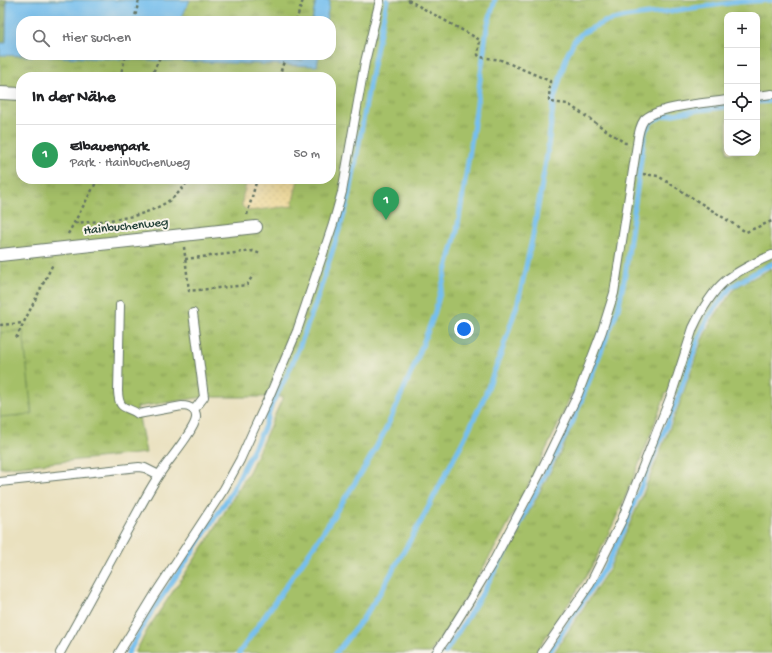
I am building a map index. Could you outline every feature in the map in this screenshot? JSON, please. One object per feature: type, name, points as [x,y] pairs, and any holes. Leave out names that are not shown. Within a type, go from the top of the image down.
[{"type":"street","points":[[0,93],[16,94]]},
{"type":"street","name":"Hainbuchenweg","points":[[0,255],[256,227]]},
{"type":"lane","points":[[119,653],[155,594],[224,489],[240,460],[297,331],[333,224],[342,192],[365,62],[380,0]]},
{"type":"lane","points":[[760,96],[772,94]]},
{"type":"lane","points":[[436,653],[494,560],[538,477],[578,394],[602,331],[614,293],[637,144],[642,124],[645,119],[652,115],[674,108],[724,100]]},
{"type":"lane","points":[[542,653],[590,584],[621,522],[672,393],[698,317],[715,292],[725,281],[755,262],[772,256]]},
{"type":"lane","points":[[60,653],[159,475],[193,426],[196,418],[196,413],[189,407],[182,406],[138,414],[121,405],[118,392],[120,306]]},
{"type":"lane","points":[[193,313],[204,397],[194,410]]},
{"type":"lane","points":[[0,482],[139,467],[145,468],[159,475]]},
{"type":"path","points":[[135,16],[139,0]]},
{"type":"path","points":[[298,16],[303,0]]},
{"type":"path","points":[[408,0],[480,40],[478,55],[480,57],[498,59],[550,81],[550,102],[568,104],[625,142],[637,144]]},
{"type":"path","points":[[121,72],[124,60]]},
{"type":"path","points":[[154,72],[159,60]]},
{"type":"path","points":[[281,72],[284,60]]},
{"type":"path","points":[[654,176],[658,176],[746,232],[772,221]]},
{"type":"path","points":[[16,338],[95,184]]},
{"type":"path","points":[[74,223],[112,220],[147,211],[173,198],[185,184]]},
{"type":"path","points":[[243,228],[256,184]]},
{"type":"path","points":[[183,235],[189,291],[247,285],[253,275]]},
{"type":"path","points":[[185,259],[252,251],[261,254]]},
{"type":"path","points":[[0,325],[23,323]]},
{"type":"green space","points":[[0,0],[772,0],[772,261],[739,279],[728,287],[708,315],[698,336],[679,393],[666,393],[632,481],[603,545],[579,588],[535,653],[447,653],[497,570],[534,503],[563,448],[586,394],[571,394],[561,419],[520,502],[451,623],[430,653],[135,653],[149,627],[209,538],[250,470],[283,397],[204,397],[137,407],[146,453],[0,468]]},
{"type":"green space","points":[[0,0],[7,0],[6,43],[0,43]]},
{"type":"green space","points":[[772,268],[772,653],[554,653],[609,569],[641,499],[679,405],[702,340],[712,320],[735,288]]},
{"type":"green space","points":[[23,330],[32,414],[0,417],[0,333]]},
{"type":"sand","points":[[246,184],[297,184],[292,206],[248,211],[242,206]]},
{"type":"water","points":[[7,0],[190,0],[182,16],[16,16],[16,56],[0,55],[0,43],[6,43]]},
{"type":"water","points":[[316,0],[330,0],[327,16],[313,16]]},
{"type":"water","points":[[144,60],[318,60],[317,66]]},
{"type":"waterway","points":[[128,653],[152,611],[230,495],[264,428],[272,404],[300,345],[315,305],[349,199],[372,70],[387,0]]},
{"type":"waterway","points":[[239,653],[316,543],[365,467],[386,429],[415,364],[434,315],[457,231],[475,118],[487,27],[495,0]]},
{"type":"waterway","points":[[336,653],[362,620],[378,596],[420,523],[484,398],[501,354],[518,302],[533,235],[547,155],[554,99],[567,55],[574,41],[582,33],[604,22],[626,17],[738,2],[772,0]]},
{"type":"waterway","points":[[760,102],[772,101]]},
{"type":"waterway","points":[[445,653],[480,597],[514,537],[573,421],[618,309],[625,276],[645,131],[651,122],[663,116],[724,107]]},
{"type":"waterway","points":[[549,653],[608,563],[678,398],[698,340],[708,317],[731,287],[772,264]]},
{"type":"place","name":"Elbauenpark","points":[[386,220]]}]
